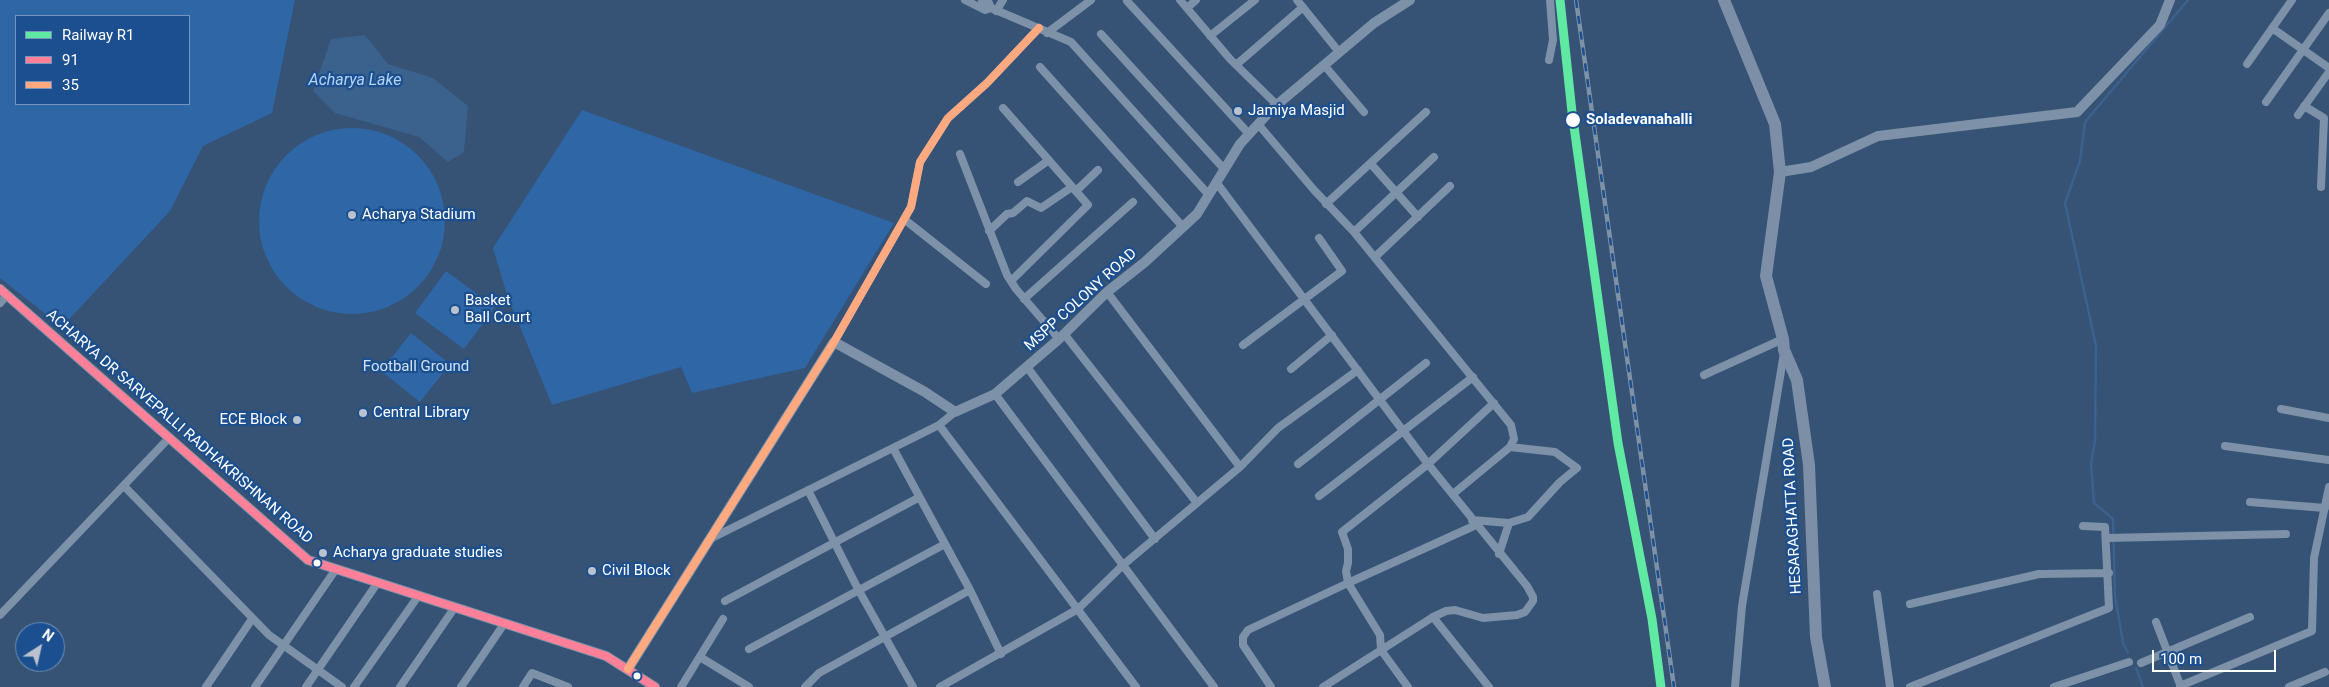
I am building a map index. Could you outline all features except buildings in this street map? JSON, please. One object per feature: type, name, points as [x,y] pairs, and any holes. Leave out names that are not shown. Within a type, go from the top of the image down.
[{"type":"main road","name":"HESARAGHATTA ROAD","points":[[1724,0],[1775,124],[1780,172],[1766,276],[1784,344],[1797,380],[1809,464],[1816,637],[1824,687]]},
{"type":"street","points":[[965,0],[985,10],[994,10],[1071,42],[1208,194]]},
{"type":"street","points":[[982,0],[989,3],[994,10]]},
{"type":"street","points":[[994,10],[1003,0]]},
{"type":"street","points":[[1047,33],[1091,0]]},
{"type":"street","points":[[1180,0],[1236,66],[1277,105]]},
{"type":"street","points":[[1187,8],[1196,0]]},
{"type":"street","points":[[1210,36],[1255,0]]},
{"type":"street","points":[[1298,0],[1339,52]]},
{"type":"street","name":"MSPP COLONY ROAD","points":[[708,540],[939,425],[955,412],[995,394],[1062,337],[1107,292],[1146,262],[1197,214],[1240,144],[1277,105],[1374,24],[1410,0]]},
{"type":"street","points":[[1549,60],[1553,40],[1550,0]]},
{"type":"street","points":[[1780,172],[1811,167],[1878,136],[2077,112],[2160,25],[2170,0]]},
{"type":"street","points":[[2247,64],[2292,0]]},
{"type":"street","points":[[1127,1],[1249,134]]},
{"type":"street","points":[[1236,66],[1303,7]]},
{"type":"street","points":[[2266,102],[2329,13]]},
{"type":"street","points":[[628,669],[834,342],[911,207],[920,162],[948,118],[987,83],[1039,28]]},
{"type":"street","points":[[2272,28],[2329,68]]},
{"type":"street","points":[[1101,34],[1225,170]]},
{"type":"street","points":[[1324,65],[1364,112]]},
{"type":"street","points":[[1040,67],[1183,227]]},
{"type":"street","points":[[2298,115],[2329,72]]},
{"type":"street","points":[[2304,106],[2324,118],[2321,187]]},
{"type":"street","points":[[1003,108],[1088,204],[1010,281]]},
{"type":"street","points":[[1326,204],[1426,112]]},
{"type":"street","points":[[1258,124],[1326,204],[1354,232],[1511,425],[1514,439],[1510,448],[1452,494]]},
{"type":"street","points":[[960,154],[1010,281],[1024,299],[1062,337],[1197,503]]},
{"type":"street","points":[[1354,232],[1434,157]]},
{"type":"street","points":[[1018,182],[1049,160]]},
{"type":"street","points":[[1371,164],[1418,216]]},
{"type":"street","points":[[989,231],[1007,214],[1013,214],[1027,201],[1041,208],[1074,189],[1098,170]]},
{"type":"street","points":[[1216,182],[1428,464],[1499,554],[1527,586],[1533,597],[1534,602],[1525,612],[1517,615],[1483,618],[1455,610],[1446,611],[1433,617],[1381,650],[1329,686]]},
{"type":"street","points":[[1375,257],[1450,186]]},
{"type":"street","points":[[1024,299],[1133,202]]},
{"type":"street","points":[[904,219],[986,284]]},
{"type":"street","points":[[1243,345],[1342,271],[1319,238]]},
{"type":"street","points":[[0,304],[3,292]]},
{"type":"street","name":"ACHARYA DR SARVEPALLI RADHAKRISHNAN ROAD","points":[[3,292],[168,439],[308,560],[606,656],[655,687]]},
{"type":"street","points":[[1107,292],[1240,468]]},
{"type":"street","points":[[1291,369],[1332,335]]},
{"type":"street","points":[[834,342],[925,392],[955,412]]},
{"type":"street","points":[[1704,374],[1784,344],[1742,606],[1735,687]]},
{"type":"street","points":[[1298,464],[1426,363]]},
{"type":"street","points":[[1027,367],[1155,539]]},
{"type":"street","points":[[940,687],[1078,609],[1123,566],[1240,468],[1278,428],[1358,370]]},
{"type":"street","points":[[1319,496],[1473,376]]},
{"type":"street","points":[[995,394],[1214,687]]},
{"type":"street","points":[[1408,687],[1381,650],[1380,635],[1348,584],[1346,571],[1348,549],[1342,532],[1428,464],[1494,403]]},
{"type":"street","points":[[2281,409],[2329,418]]},
{"type":"street","points":[[939,425],[1136,687]]},
{"type":"street","points":[[0,615],[168,439]]},
{"type":"street","points":[[2225,446],[2329,460]]},
{"type":"street","points":[[893,448],[918,498],[970,590],[1001,654]]},
{"type":"street","points":[[1271,687],[1243,645],[1243,637],[1248,630],[1474,523],[1509,523],[1528,517],[1560,482],[1577,468],[1555,452],[1510,448]]},
{"type":"street","points":[[124,486],[252,619],[284,646],[342,687]]},
{"type":"street","points":[[2156,622],[2181,686],[2312,631],[2314,558],[2329,487]]},
{"type":"street","points":[[808,490],[858,589],[913,687]]},
{"type":"street","points":[[725,600],[918,498]]},
{"type":"street","points":[[2250,502],[2324,508]]},
{"type":"street","points":[[1499,554],[1509,523]]},
{"type":"street","points":[[1910,687],[2109,608],[2109,573],[2105,527],[2083,526]]},
{"type":"street","points":[[2107,538],[2286,534]]},
{"type":"street","points":[[749,649],[945,544]]},
{"type":"street","points":[[255,687],[336,569]]},
{"type":"street","points":[[1910,604],[2039,574],[2109,573]]},
{"type":"street","points":[[306,687],[378,582]]},
{"type":"street","points":[[805,687],[819,673],[970,590]]},
{"type":"street","points":[[1877,594],[1890,687]]},
{"type":"street","points":[[354,687],[419,595]]},
{"type":"street","points":[[400,687],[455,607]]},
{"type":"street","points":[[1433,617],[1489,687]]},
{"type":"street","points":[[2141,663],[2250,617]]},
{"type":"street","points":[[206,687],[252,619]]},
{"type":"street","points":[[681,687],[723,619]]},
{"type":"street","points":[[461,687],[504,624]]},
{"type":"street","points":[[700,657],[749,687]]},
{"type":"street","points":[[2054,687],[2129,662]]},
{"type":"street","points":[[2289,687],[2324,672]]},
{"type":"street","points":[[523,687],[532,673],[568,687]]},
{"type":"green space","points":[[0,0],[295,0],[272,113],[203,146],[170,211],[62,327],[0,278]]},
{"type":"green space","points":[[582,110],[894,223],[805,368],[692,393],[681,367],[552,405],[507,295],[493,248]]},
{"type":"green space","name":"Acharya Stadium","points":[[361,128],[388,135],[404,143],[418,155],[430,169],[438,185],[444,203],[444,239],[438,257],[430,273],[418,287],[404,299],[388,307],[370,313],[343,314],[316,307],[300,299],[274,273],[260,239],[259,212],[266,185],[274,169],[300,143],[334,129]]},
{"type":"green space","name":"Basket Ball Court","points":[[446,271],[495,307],[464,349],[415,313]]},
{"type":"green space","name":"Football Ground","points":[[411,333],[450,364],[420,402],[381,371]]},
{"type":"water","name":"Acharya Lake","points":[[365,35],[388,64],[433,78],[468,106],[464,152],[448,162],[419,137],[335,113],[313,91],[331,39]]},
{"type":"waterway","points":[[2128,653],[2123,643],[2115,595],[2113,519],[2094,503],[2091,464],[2095,440],[2096,346],[2065,203],[2080,161],[2085,122],[2188,0]]},
{"type":"waterway","points":[[2136,668],[2143,687]]},
{"type":"railway","points":[[1576,0],[1674,687]]},
{"type":"rail line","name":"R1","points":[[1560,0],[1572,112],[1618,443],[1652,619],[1661,687]]},
{"type":"transit line","name":"35","points":[[628,669],[834,342],[911,207],[920,162],[948,118],[987,83],[1039,28]]},
{"type":"transit line","name":"91","points":[[0,289],[308,560],[606,656],[655,687]]},
{"type":"place","name":"Jamiya Masjid","points":[[1238,111]]},
{"type":"place","name":"Soladevanahalli","points":[[1573,120]]},
{"type":"place","name":"Acharya Stadium","points":[[352,215]]},
{"type":"place","name":"Basket Ball Court","points":[[455,310]]},
{"type":"place","name":"Central Library","points":[[363,413]]},
{"type":"place","name":"ECE Block","points":[[297,420]]},
{"type":"place","name":"Acharya graduate studies","points":[[323,553]]},
{"type":"place","name":"Civil Block","points":[[592,571]]}]
